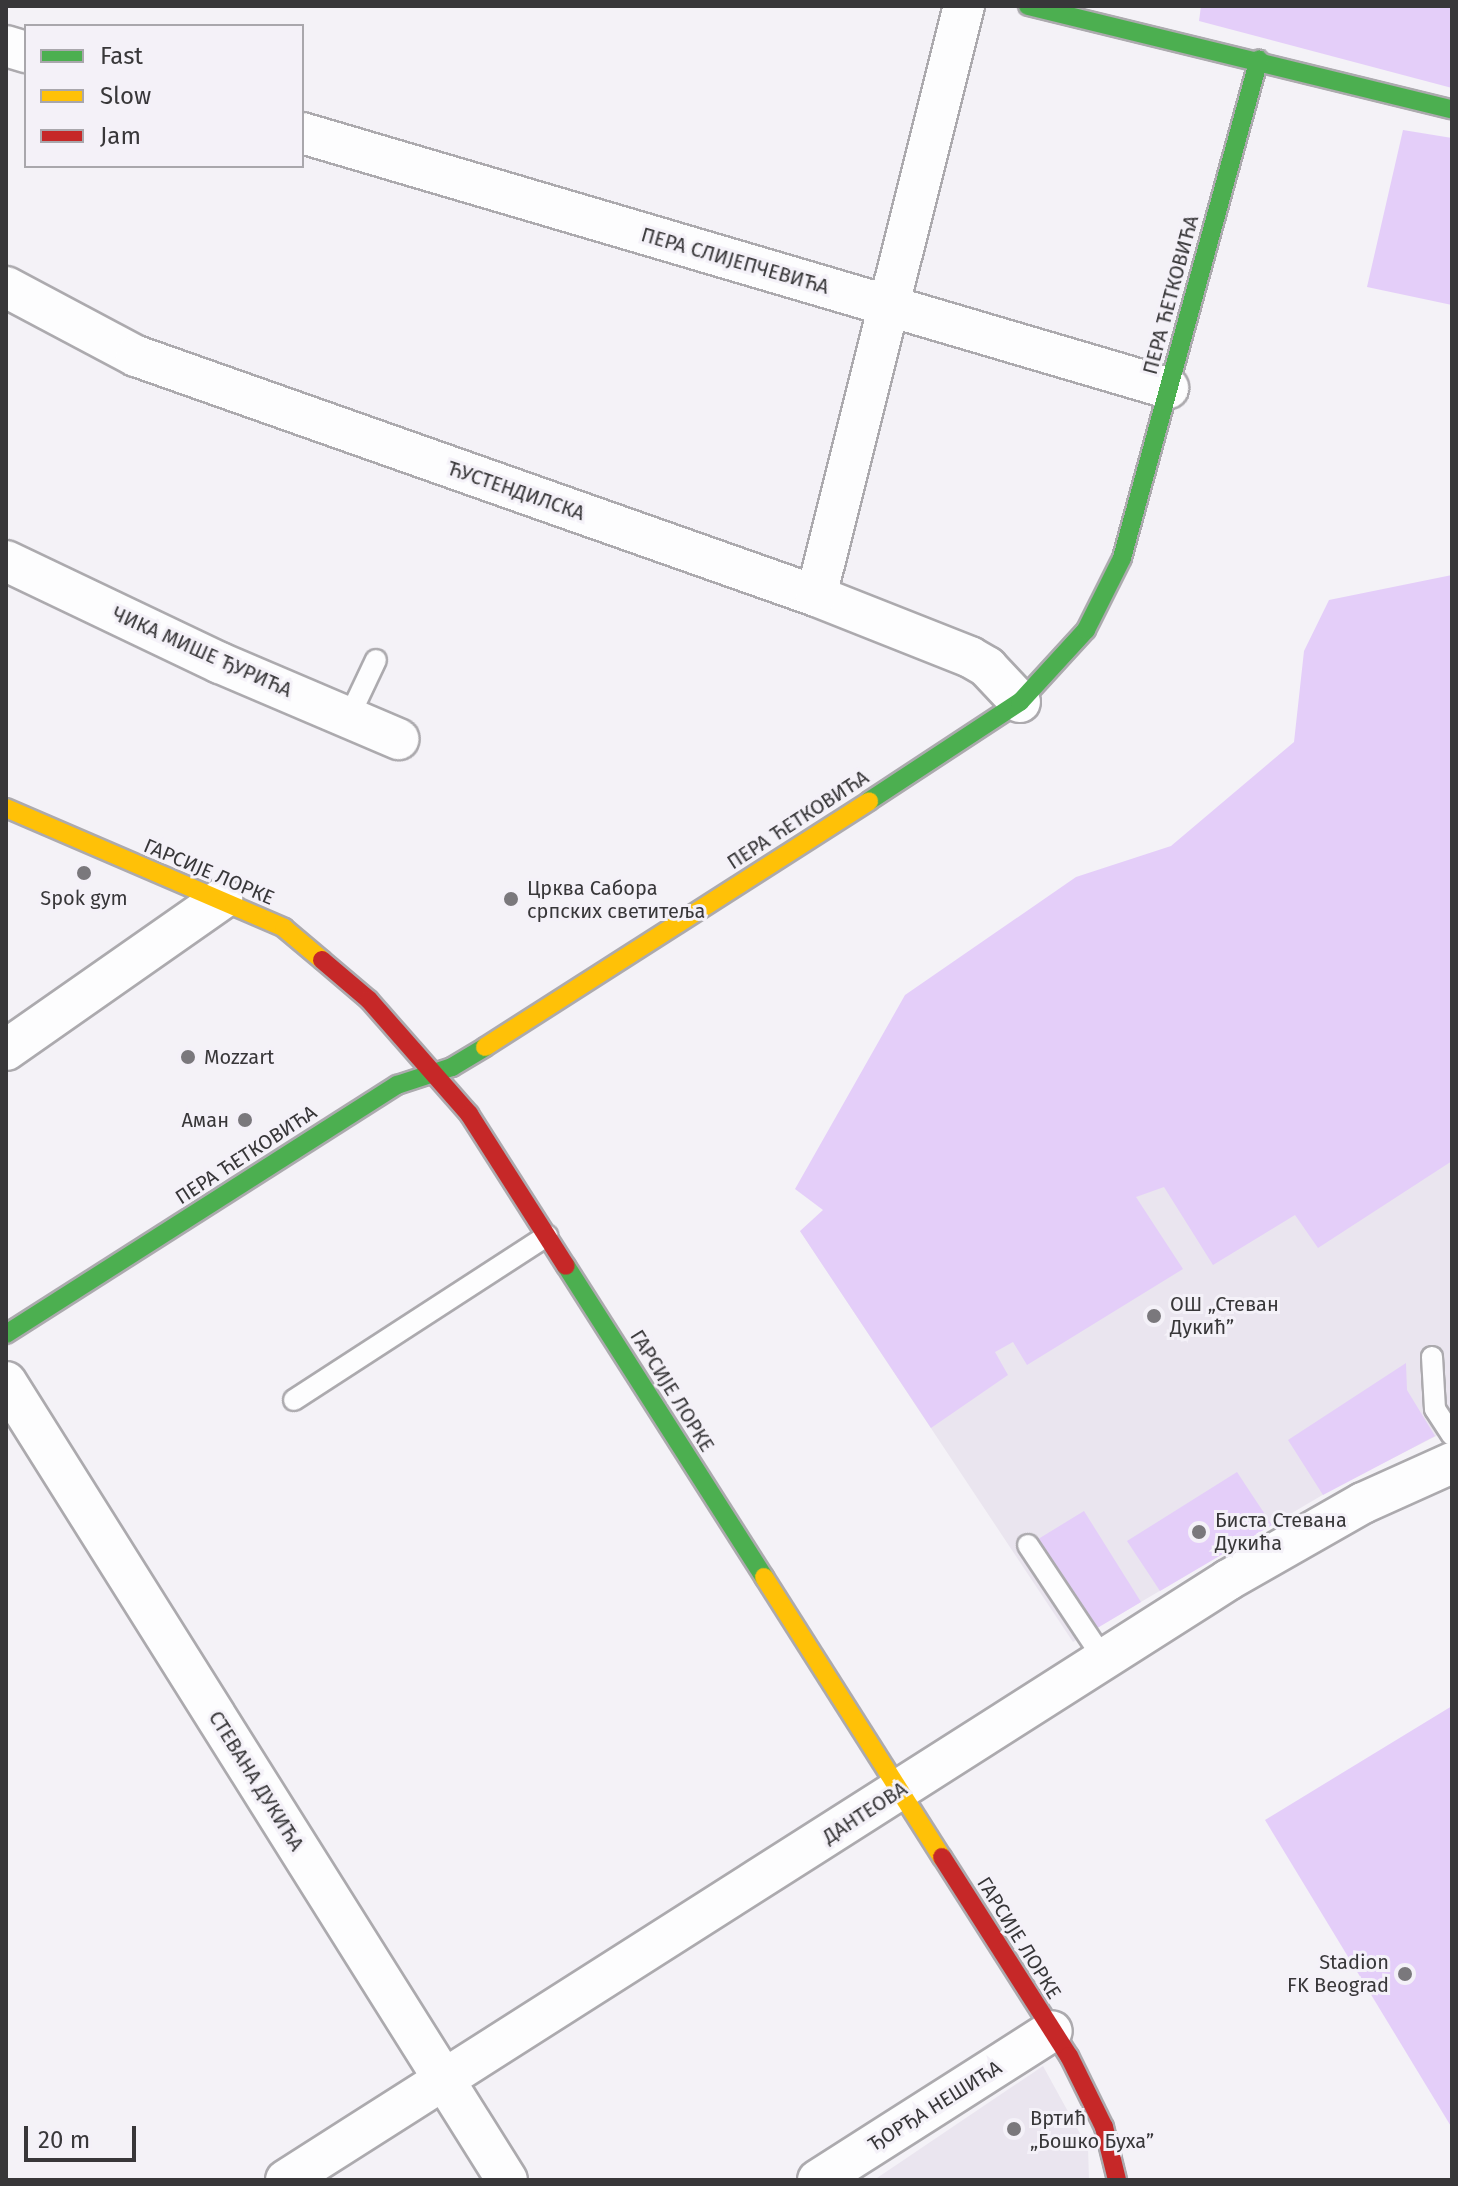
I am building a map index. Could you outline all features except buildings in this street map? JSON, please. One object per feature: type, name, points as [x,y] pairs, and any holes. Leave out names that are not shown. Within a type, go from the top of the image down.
[{"type":"street","points":[[816,596],[892,307],[964,6]]},
{"type":"street","points":[[1028,6],[1121,16],[1259,59],[1452,109]]},
{"type":"street","name":"ПЕРА ЋЕТКОВИЋА","points":[[6,1334],[397,1085],[435,1072],[487,1046],[1020,702],[1069,653],[1114,580],[1259,59]]},
{"type":"street","name":"ПЕРА СЛИЈЕПЧЕВИЋА","points":[[304,134],[1168,388]]},
{"type":"street","name":"ЋУСТЕНДИЛСКА","points":[[6,287],[136,356],[816,596],[970,657],[987,667],[1020,702]]},
{"type":"street","name":"ЧИКА МИШЕ ЂУРИЋА","points":[[6,561],[220,663],[398,739]]},
{"type":"street","name":"ГАРСИЈЕ ЛОРКЕ","points":[[6,808],[284,928],[327,963],[435,1072],[469,1114],[1052,2031],[1104,2127],[1117,2180]]},
{"type":"street","points":[[6,1050],[222,899]]},
{"type":"street","name":"СТЕВАНА ДУКИЋА","points":[[6,1382],[507,2180]]},
{"type":"street","name":"ДАНТЕОВА","points":[[286,2180],[900,1791],[1103,1658],[1363,1503],[1452,1463]]},
{"type":"street","name":"ЂОРЂА НЕШИЋА","points":[[818,2180],[1052,2031]]},
{"type":"lane","points":[[349,717],[376,660]]},
{"type":"lane","points":[[294,1400],[547,1236]]},
{"type":"lane","points":[[1432,1357],[1435,1409],[1452,1435]]},
{"type":"lane","points":[[1028,1545],[1103,1658]]},
{"type":"shaded area","points":[[1201,6],[1452,6],[1452,88],[1199,21]]},
{"type":"shaded area","points":[[1403,130],[1452,138],[1452,305],[1367,287]]},
{"type":"shaded area","points":[[1452,575],[1452,1161],[1318,1248],[1295,1215],[1213,1265],[1164,1187],[1136,1197],[1183,1269],[1027,1365],[1013,1342],[995,1352],[1008,1375],[931,1428],[800,1231],[823,1210],[795,1189],[905,995],[1076,877],[1171,846],[1294,742],[1304,651],[1329,600]]},
{"type":"shaded area","name":"ОШ „Стеван Дукић”","points":[[1452,1092],[1452,1428],[1336,1487],[1073,1642],[800,1231]]},
{"type":"shaded area","points":[[1406,1363],[1407,1390],[1435,1436],[1323,1495],[1288,1440]]},
{"type":"shaded area","points":[[1237,1472],[1272,1525],[1160,1591],[1127,1541]]},
{"type":"shaded area","points":[[1084,1511],[1141,1602],[1094,1630],[1035,1541]]},
{"type":"shaded area","name":"Stadion FK Beograd","points":[[1452,1706],[1452,2128],[1265,1820]]},
{"type":"shaded area","name":"Вртић „Бошко Буха”","points":[[1043,2066],[1088,2148],[1089,2180],[874,2180]]},
{"type":"traffic: fast","points":[[1028,6],[1452,109]]},
{"type":"traffic: fast","points":[[869,801],[1020,702],[1086,630],[1122,558],[1259,59]]},
{"type":"traffic: fast","points":[[6,1334],[397,1085],[452,1067],[485,1047]]},
{"type":"traffic: fast","points":[[566,1266],[764,1577]]},
{"type":"traffic: slow","points":[[485,1047],[869,801]]},
{"type":"traffic: slow","points":[[6,808],[284,928],[322,960]]},
{"type":"traffic: slow","points":[[764,1577],[942,1857]]},
{"type":"traffic: jam","points":[[322,960],[369,1000],[469,1114],[566,1266]]},
{"type":"traffic: jam","points":[[942,1857],[1069,2056],[1104,2127],[1117,2180]]},
{"type":"place","name":"Spok gym","points":[[84,873]]},
{"type":"place","name":"Црква Сабора српских светитеља","points":[[511,899]]},
{"type":"place","name":"Mozzart","points":[[188,1057]]},
{"type":"place","name":"Аман","points":[[245,1120]]},
{"type":"place","name":"ОШ „Стеван Дукић”","points":[[1154,1316]]},
{"type":"place","name":"Биста Стевана Дукића","points":[[1199,1532]]},
{"type":"place","name":"Stadion FK Beograd","points":[[1405,1974]]},
{"type":"place","name":"Вртић „Бошко Буха”","points":[[1014,2129]]}]
